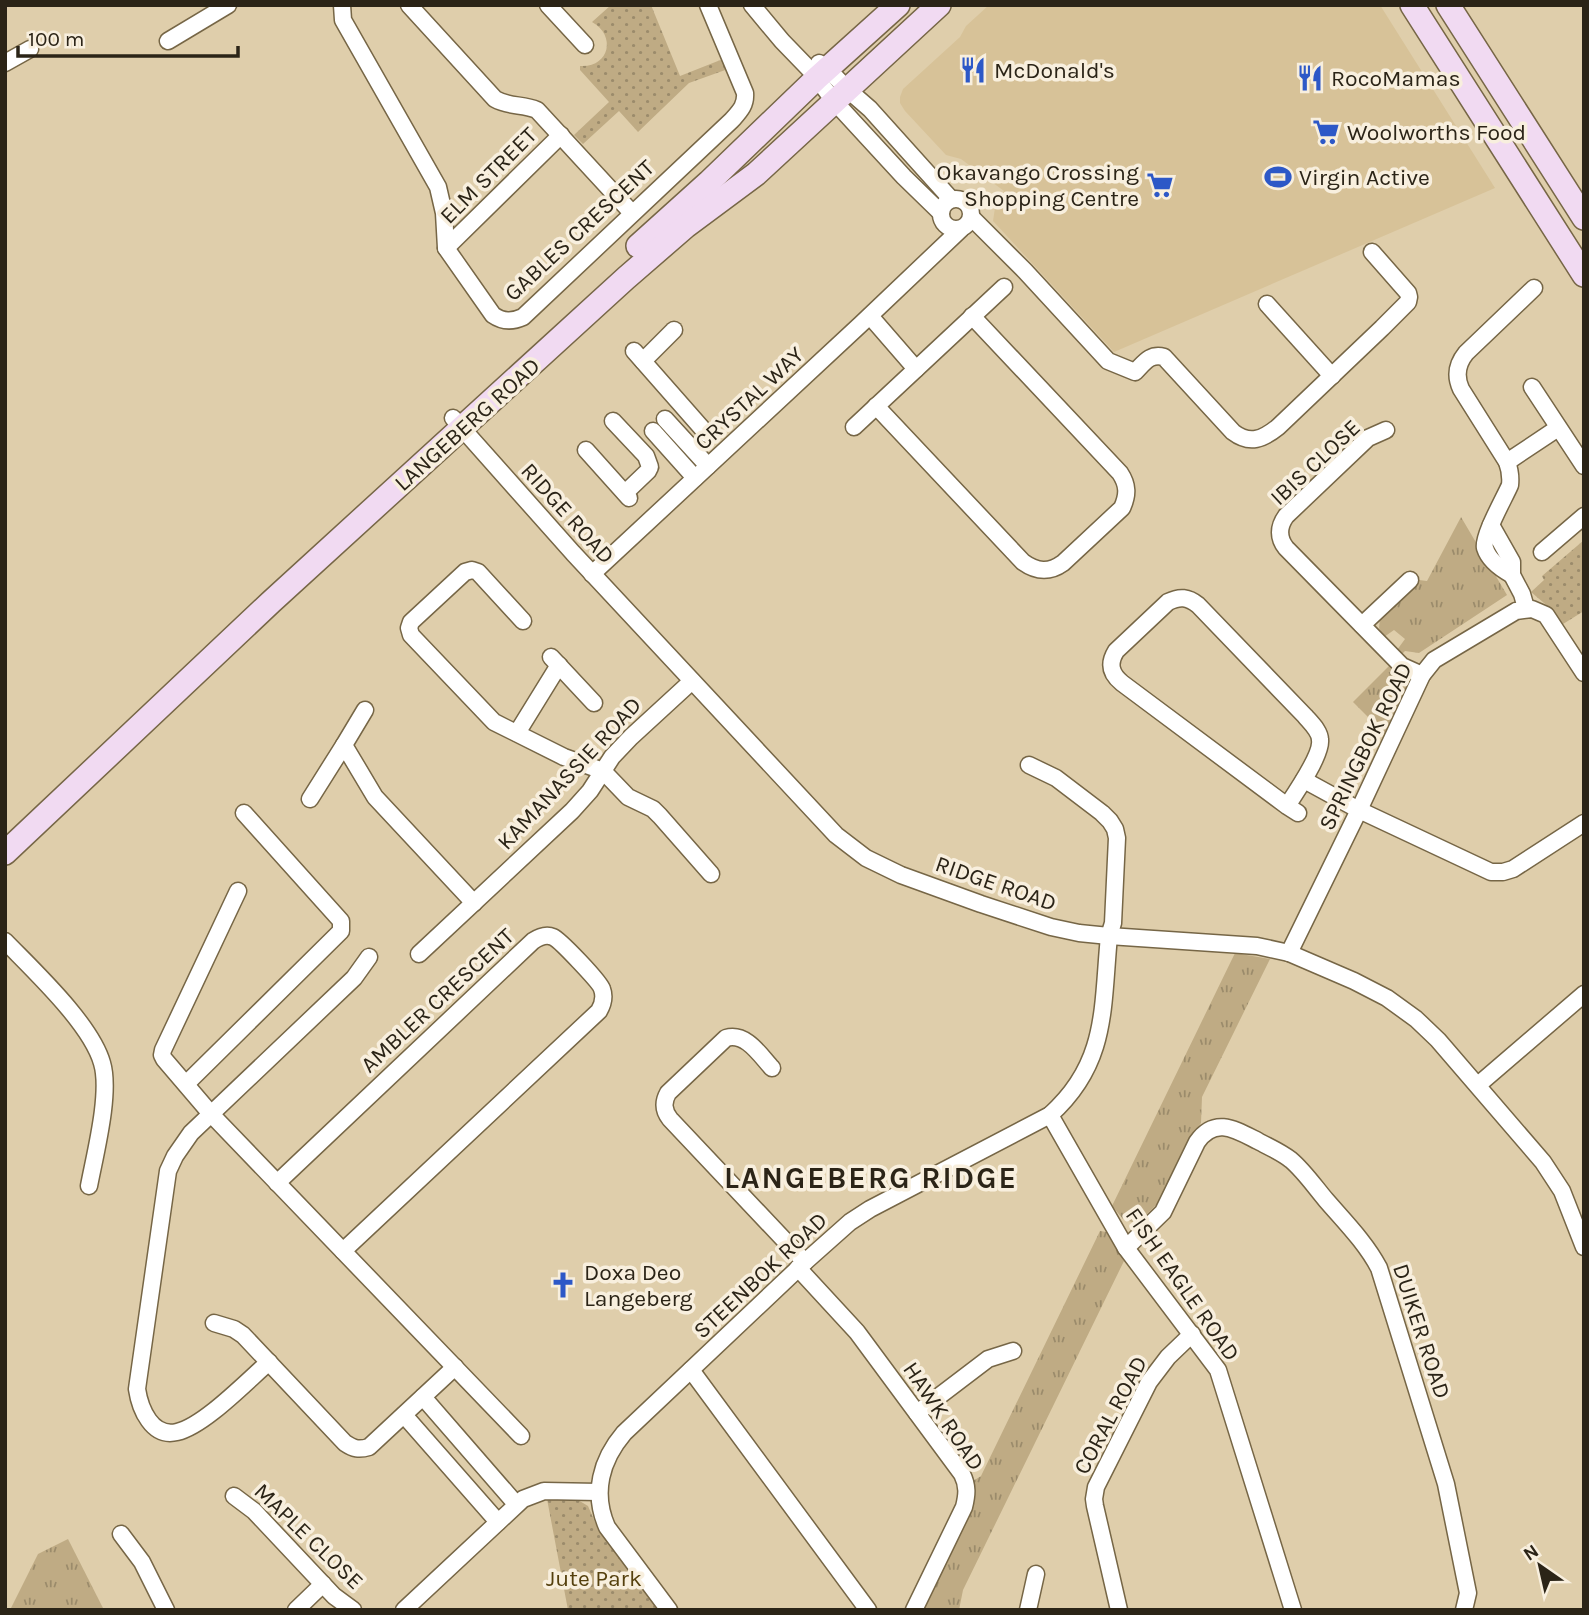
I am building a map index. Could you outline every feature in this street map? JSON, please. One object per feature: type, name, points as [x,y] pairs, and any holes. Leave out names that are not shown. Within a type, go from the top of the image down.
[{"type":"main road","name":"LANGEBERG ROAD","points":[[5,852],[261,611],[632,251],[898,5]]},
{"type":"main road","name":"LANGEBERG ROAD","points":[[5,837],[457,422],[536,362],[686,226],[756,174],[939,5]]},
{"type":"main road","points":[[1412,5],[1584,275]]},
{"type":"main road","points":[[1448,5],[1584,218]]},
{"type":"street","points":[[168,41],[228,5]]},
{"type":"street","points":[[342,5],[343,20],[438,187],[444,213],[446,248]]},
{"type":"street","points":[[409,5],[495,99],[503,104],[537,110],[632,213]]},
{"type":"street","points":[[548,5],[585,45]]},
{"type":"street","name":"GABLES CRESCENT","points":[[446,248],[492,315],[508,321],[523,317],[732,120],[744,103],[745,93],[708,5]]},
{"type":"street","points":[[752,5],[782,41],[822,74],[841,95],[870,109],[956,219],[986,233],[1026,271],[1108,361],[1135,372],[1151,357],[1164,357],[1233,432],[1242,438],[1266,436],[1404,307],[1409,298],[1408,292],[1372,252]]},
{"type":"street","points":[[7,58],[30,49]]},
{"type":"street","name":"ELM STREET","points":[[446,248],[561,135]]},
{"type":"street","name":"CRYSTAL WAY","points":[[592,574],[870,316],[934,253],[956,219]]},
{"type":"street","points":[[854,426],[1004,287]]},
{"type":"street","points":[[1534,288],[1466,353],[1457,371],[1461,389],[1507,462],[1510,485],[1491,525],[1511,562],[1512,575],[1529,609],[1546,615],[1584,673]]},
{"type":"street","points":[[1267,304],[1332,376]]},
{"type":"street","points":[[870,316],[916,369]]},
{"type":"street","points":[[876,406],[1023,562],[1042,571],[1063,564],[1122,508],[1126,500],[1126,484],[1120,473],[972,316]]},
{"type":"street","points":[[674,330],[638,356],[707,434]]},
{"type":"street","points":[[1532,387],[1584,466]]},
{"type":"street","points":[[637,447],[680,404]]},
{"type":"street","points":[[665,419],[683,452]]},
{"type":"street","points":[[586,450],[627,496],[650,467],[646,456],[613,421]]},
{"type":"street","name":"RIDGE ROAD","points":[[457,422],[592,574],[836,835],[866,858],[901,875],[1051,927],[1109,936],[1257,946],[1289,953],[1353,981],[1397,1005],[1428,1029],[1478,1085],[1554,1178],[1569,1206],[1584,1247]]},
{"type":"street","points":[[1507,462],[1558,428]]},
{"type":"street","name":"IBIS CLOSE","points":[[1387,430],[1368,438],[1286,516],[1280,528],[1281,538],[1286,548],[1402,666],[1422,675]]},
{"type":"street","points":[[653,431],[683,452],[702,472]]},
{"type":"street","points":[[1542,552],[1584,516]]},
{"type":"street","points":[[523,621],[478,572],[472,570],[465,572],[411,622],[409,628],[411,635],[494,722],[564,757],[603,771],[628,797],[660,816],[711,874]]},
{"type":"street","points":[[1362,625],[1410,580]]},
{"type":"street","points":[[1181,598],[1193,601],[1315,728],[1320,746],[1304,780],[1293,810],[1117,680],[1111,666],[1115,651],[1168,602],[1181,598]]},
{"type":"street","name":"SPRINGBOK ROAD","points":[[1289,953],[1422,675],[1438,657],[1516,611],[1529,609]]},
{"type":"street","points":[[517,733],[555,661],[594,703]]},
{"type":"street","name":"KAMANASSIE ROAD","points":[[419,954],[572,811],[590,791],[612,757],[692,681]]},
{"type":"street","points":[[310,799],[366,710]]},
{"type":"street","points":[[344,744],[375,797],[474,902]]},
{"type":"street","name":"STEENBOK ROAD","points":[[599,1492],[605,1462],[624,1433],[801,1265],[863,1213],[1049,1115],[1078,1085],[1095,1050],[1100,1028],[1109,936],[1113,923],[1118,838],[1110,821],[1102,813],[1056,778],[1029,765]]},
{"type":"street","points":[[1304,780],[1359,810],[1485,870],[1497,873],[1513,869],[1584,823]]},
{"type":"street","points":[[186,1084],[341,931],[341,921],[244,813]]},
{"type":"street","points":[[239,891],[162,1055],[163,1059],[211,1114],[521,1436]]},
{"type":"street","name":"AMBLER CRESCENT","points":[[277,1183],[533,941],[548,935],[559,940],[600,985],[603,1000],[599,1011],[344,1251]]},
{"type":"street","points":[[5,941],[69,1009],[97,1050],[103,1064],[104,1098],[89,1185]]},
{"type":"street","points":[[268,1362],[202,1420],[175,1433],[155,1428],[143,1412],[137,1389],[168,1171],[182,1143],[354,978],[369,957]]},
{"type":"street","points":[[1478,1085],[1584,994]]},
{"type":"street","name":"HAWK ROAD","points":[[772,1068],[747,1041],[736,1036],[726,1038],[668,1093],[665,1109],[670,1119],[801,1265],[857,1332],[962,1474],[967,1488],[964,1507],[914,1610]]},
{"type":"street","name":"FISH EAGLE ROAD","points":[[1049,1115],[1126,1248],[1214,1363],[1221,1376],[1293,1610]]},
{"type":"street","name":"DUIKER ROAD","points":[[1126,1248],[1163,1212],[1197,1142],[1212,1129],[1234,1129],[1283,1154],[1298,1167],[1366,1246],[1379,1268],[1446,1484],[1468,1593],[1464,1610]]},
{"type":"street","points":[[214,1322],[234,1328],[243,1335],[345,1443],[359,1450],[369,1447],[455,1367]]},
{"type":"street","name":"CORAL ROAD","points":[[1119,1610],[1095,1506],[1096,1487],[1149,1382],[1168,1357],[1192,1334]]},
{"type":"street","points":[[917,1413],[988,1359],[1013,1351]]},
{"type":"street","points":[[691,1370],[868,1610]]},
{"type":"street","points":[[423,1397],[516,1504]]},
{"type":"street","points":[[404,1415],[498,1522]]},
{"type":"street","points":[[404,1610],[516,1504],[530,1495],[544,1491],[599,1492],[600,1507],[607,1527],[670,1610]]},
{"type":"street","name":"MAPLE CLOSE","points":[[234,1496],[254,1511],[334,1596],[353,1610]]},
{"type":"street","points":[[121,1534],[142,1562],[166,1610]]},
{"type":"street","points":[[1028,1610],[1036,1574]]},
{"type":"street","points":[[296,1610],[323,1584]]},
{"type":"shaded area","name":"Okavango Crossing Shopping Centre","points":[[989,5],[1380,5],[1495,188],[1114,352],[993,221],[995,208],[1004,191],[961,159],[946,155],[900,103],[903,89],[960,37],[966,26]]},
{"type":"green space","points":[[611,5],[651,5],[680,76],[723,59],[728,69],[689,83],[638,132],[619,111],[583,144],[574,135],[609,102],[580,70],[580,66],[598,62],[603,57],[607,43],[605,35],[592,22]]},
{"type":"green space","points":[[1461,517],[1507,595],[1419,653],[1405,651],[1401,655],[1397,650],[1405,639],[1394,630],[1384,637],[1379,628],[1380,618],[1419,580],[1427,581]]},
{"type":"green space","points":[[1584,540],[1584,611],[1563,624],[1551,609],[1531,592],[1544,580],[1542,576]]},
{"type":"green space","points":[[1391,664],[1404,679],[1406,690],[1385,734],[1353,702]]},
{"type":"green space","points":[[1235,953],[1270,959],[1202,1097],[1201,1123],[1188,1140],[1157,1204],[1142,1219],[1132,1222],[1123,1219],[1112,1206]]},
{"type":"green space","points":[[1100,1231],[1107,1232],[1124,1261],[963,1590],[959,1610],[924,1610],[969,1515],[974,1494],[973,1481],[981,1476]]},
{"type":"green space","name":"Jute Park","points":[[547,1499],[578,1500],[588,1506],[598,1529],[658,1610],[568,1610]]},
{"type":"green space","points":[[68,1539],[104,1610],[10,1610],[38,1554]]},
{"type":"place","name":"McDonald's","points":[[973,70]]},
{"type":"place","name":"RocoMamas","points":[[1310,78]]},
{"type":"place","name":"Woolworths Food","points":[[1326,132]]},
{"type":"place","name":"Virgin Active","points":[[1278,177]]},
{"type":"place","name":"Okavango Crossing Shopping Centre","points":[[1160,185]]},
{"type":"place","name":"Doxa Deo Langeberg","points":[[563,1285]]},
{"type":"district","name":"LANGEBERG RIDGE","points":[[871,1178]]}]
